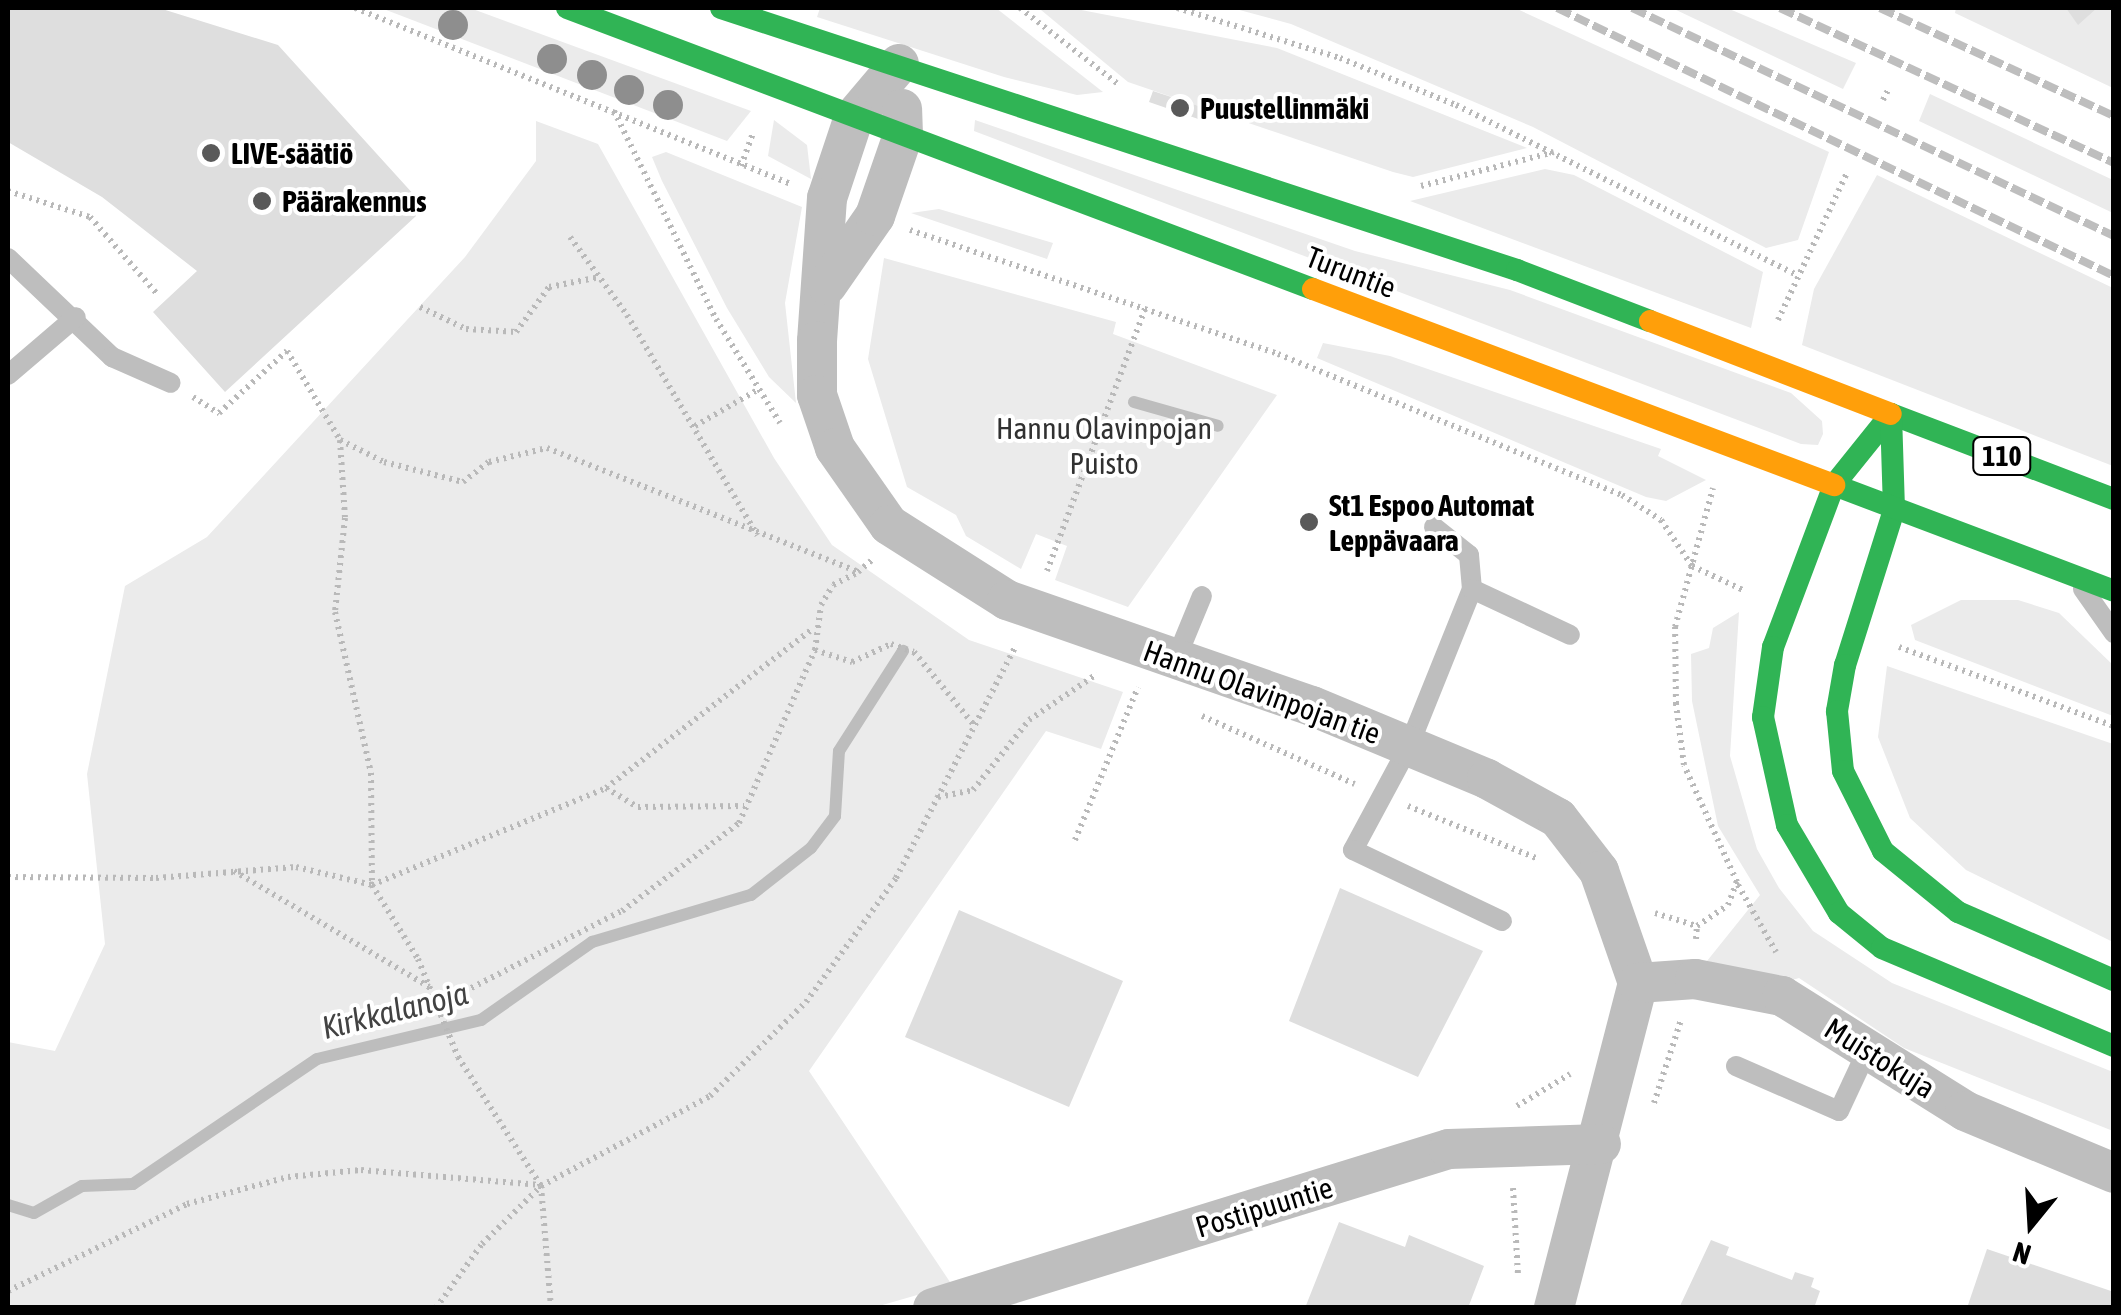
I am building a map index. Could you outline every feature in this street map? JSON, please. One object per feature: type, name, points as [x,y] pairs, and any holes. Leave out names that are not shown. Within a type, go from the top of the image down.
[{"type":"main road","name":"Turuntie","points":[[567,8],[2114,592]]},
{"type":"main road","name":"Turuntie","points":[[722,8],[1518,270],[2114,499]]},
{"type":"main road","points":[[1891,414],[1834,485],[1773,647],[1763,717],[1769,770],[1808,870],[1840,912],[1882,948],[2114,1046]]},
{"type":"main road","points":[[1891,414],[1894,510],[1845,665],[1837,711],[1844,771],[1883,851],[1958,912],[2114,980]]},
{"type":"street","name":"Hannu Olavinpojan tie","points":[[899,64],[854,117],[820,226],[827,284],[818,394],[835,448],[890,525],[1006,600],[1409,746],[1558,818],[1599,871],[1638,983]]},
{"type":"street","points":[[827,284],[864,240],[903,135],[899,64]]},
{"type":"street","name":"Muistokuja","points":[[1638,983],[1695,979],[1782,996],[1964,1111],[2114,1173]]},
{"type":"street","points":[[1554,1308],[1601,1144],[1638,983]]},
{"type":"street","name":"Postipuuntie","points":[[933,1308],[1449,1149],[1601,1144]]},
{"type":"lane","points":[[8,258],[76,317],[112,357],[171,383]]},
{"type":"lane","points":[[8,375],[76,317]]},
{"type":"lane","points":[[1434,527],[1469,554],[1472,589],[1409,746],[1353,850],[1502,921]]},
{"type":"lane","points":[[2077,578],[2114,633]]},
{"type":"lane","points":[[1472,589],[1570,636]]},
{"type":"lane","points":[[1176,659],[1202,596]]},
{"type":"lane","points":[[1736,1066],[1840,1111],[1866,1052]]},
{"type":"path","points":[[354,8],[804,189]]},
{"type":"path","points":[[1020,8],[1126,90]]},
{"type":"path","points":[[1177,8],[1340,58],[1555,152],[1797,275]]},
{"type":"path","points":[[1883,100],[1889,88]]},
{"type":"path","points":[[742,166],[759,118]]},
{"type":"path","points":[[1410,189],[1555,152]]},
{"type":"path","points":[[1771,335],[1847,173]]},
{"type":"path","points":[[8,192],[90,218],[158,295]]},
{"type":"path","points":[[904,229],[1146,306],[1622,495],[1661,520],[1692,566],[1743,590]]},
{"type":"path","points":[[570,237],[600,276],[695,426],[757,536]]},
{"type":"path","points":[[420,308],[466,329],[516,332],[549,287],[600,276]]},
{"type":"path","points":[[1044,577],[1146,306]]},
{"type":"path","points":[[171,383],[219,413],[287,350],[340,440],[345,518],[335,612],[371,773],[372,885],[430,988],[458,1057],[542,1186],[552,1308]]},
{"type":"path","points":[[695,426],[759,388]]},
{"type":"path","points":[[340,440],[384,462],[462,482],[489,462],[547,448],[757,536],[858,572]]},
{"type":"path","points":[[1695,979],[1697,926],[1728,905],[1738,882],[1684,765],[1675,627],[1714,486]]},
{"type":"path","points":[[438,1004],[622,910],[739,822],[815,650],[814,628],[832,585],[858,572],[880,552]]},
{"type":"path","points":[[8,877],[296,867],[372,885],[606,788],[814,628]]},
{"type":"path","points":[[815,650],[852,662],[891,644],[914,652],[974,725]]},
{"type":"path","points":[[436,1308],[482,1244],[542,1186],[710,1096],[806,1002],[896,878],[1015,646]]},
{"type":"path","points":[[1895,646],[2114,726]]},
{"type":"path","points":[[937,797],[973,790],[1030,720],[1102,671]]},
{"type":"path","points":[[1075,840],[1139,686]]},
{"type":"path","points":[[606,788],[638,807],[744,806]]},
{"type":"path","points":[[234,872],[430,988]]},
{"type":"path","points":[[8,1291],[188,1204],[288,1177],[360,1170],[542,1186]]},
{"type":"green space","points":[[381,8],[470,8],[751,111],[727,141]]},
{"type":"green space","points":[[820,8],[996,8],[1103,92],[1077,95],[1004,77],[817,17]]},
{"type":"green space","points":[[1071,8],[1277,48],[1527,148],[1413,177],[1393,172],[1128,82],[1041,10]]},
{"type":"green space","points":[[1232,8],[1515,8],[1829,152],[1798,240],[1766,248],[1533,127],[1291,24]]},
{"type":"green space","points":[[1672,8],[1727,8],[1856,63],[1843,89]]},
{"type":"green space","points":[[1956,8],[2113,8],[2113,88],[1955,13]]},
{"type":"green space","points":[[1930,94],[2113,180],[2113,213],[1919,121]]},
{"type":"green space","points":[[774,120],[807,145],[811,179],[768,156]]},
{"type":"green space","points":[[975,120],[1355,251],[1510,290],[1791,393],[1822,421],[1823,434],[1818,445],[1801,444],[974,131]]},
{"type":"green space","points":[[536,121],[598,144],[774,458],[832,545],[969,640],[1123,692],[1101,749],[1046,731],[809,1071],[952,1285],[872,1308],[8,1307],[8,1042],[55,1051],[105,944],[87,774],[125,586],[207,537],[465,257],[536,161]]},
{"type":"green space","points":[[666,152],[802,207],[785,303],[796,403],[769,377],[727,308],[652,157]]},
{"type":"green space","points":[[1545,169],[1574,175],[1763,272],[1751,328],[1410,201]]},
{"type":"green space","points":[[1877,175],[2113,288],[2113,466],[1802,345],[1814,289]]},
{"type":"green space","points":[[939,209],[1053,243],[1047,259],[911,213]]},
{"type":"green space","name":"Hannu Olavinpojan Puisto","points":[[884,258],[1116,322],[1113,334],[1277,395],[1128,607],[1055,580],[1067,546],[1036,534],[1021,569],[966,536],[956,515],[907,487],[868,359]]},
{"type":"green space","points":[[1323,343],[1390,356],[1661,449],[1658,456],[1706,480],[1666,501],[1646,497],[1317,358]]},
{"type":"green space","points":[[1961,600],[2018,600],[2059,613],[2113,665],[2113,716],[1915,640],[1911,625]]},
{"type":"green space","points":[[1739,612],[1730,756],[1757,849],[1779,888],[1813,931],[1892,983],[2113,1072],[2113,1131],[1904,1048],[1799,978],[1786,982],[1707,961],[1760,895],[1718,826],[1692,701],[1691,654],[1709,648],[1713,628]]},
{"type":"green space","points":[[1887,666],[2113,744],[2113,942],[1966,870],[1910,818],[1878,737]]},
{"type":"building","name":"Päärakennus","points":[[8,8],[159,8],[278,45],[415,196],[416,216],[225,392],[153,312],[197,271],[102,197],[8,142]]},
{"type":"building","points":[[2066,8],[2097,8],[2078,25]]},
{"type":"building","points":[[1153,91],[1208,109],[1204,121],[1149,102]]},
{"type":"building","points":[[1340,888],[1483,951],[1418,1077],[1289,1021]]},
{"type":"building","points":[[959,910],[1123,981],[1069,1107],[905,1037]]},
{"type":"building","points":[[1339,1222],[1405,1247],[1409,1235],[1484,1266],[1468,1308],[1305,1308]]},
{"type":"building","points":[[1711,1240],[1729,1247],[1726,1255],[1792,1280],[1795,1272],[1814,1278],[1811,1287],[1820,1291],[1814,1308],[1679,1308]]},
{"type":"building","points":[[1987,1249],[2114,1292],[2114,1308],[1967,1308]]},
{"type":"waterway","name":"Kirkkalanoja","points":[[1134,402],[1218,426]]},
{"type":"waterway","name":"Kirkkalanoja","points":[[8,1205],[34,1213],[82,1186],[133,1184],[317,1059],[481,1020],[592,942],[751,895],[811,848],[835,816],[839,751],[903,651]]},
{"type":"railway","points":[[1557,8],[2114,276]]},
{"type":"railway","points":[[1632,8],[2114,236]]},
{"type":"railway","points":[[1780,8],[2114,163]]},
{"type":"railway","points":[[1880,8],[2114,116]]},
{"type":"traffic: fast","points":[[567,8],[1313,289]]},
{"type":"traffic: fast","points":[[721,8],[1517,270],[1650,321]]},
{"type":"traffic: fast","points":[[1891,414],[2114,499]]},
{"type":"traffic: fast","points":[[1891,414],[1834,485],[1773,647],[1763,717],[1787,825],[1839,913],[1882,948],[2114,1046]]},
{"type":"traffic: fast","points":[[1891,414],[1894,510],[1845,665],[1837,711],[1843,771],[1883,851],[1958,912],[2114,980]]},
{"type":"traffic: fast","points":[[1834,485],[2114,591]]},
{"type":"traffic: slow","points":[[1313,289],[1834,485]]},
{"type":"traffic: slow","points":[[1650,321],[1891,414]]},
{"type":"place","name":"Puustellinmäki","points":[[1180,108]]},
{"type":"place","name":"LIVE-säätiö","points":[[211,153]]},
{"type":"place","name":"Päärakennus","points":[[262,201]]},
{"type":"place","name":"St1 Espoo Automat Leppävaara","points":[[1309,522]]}]
